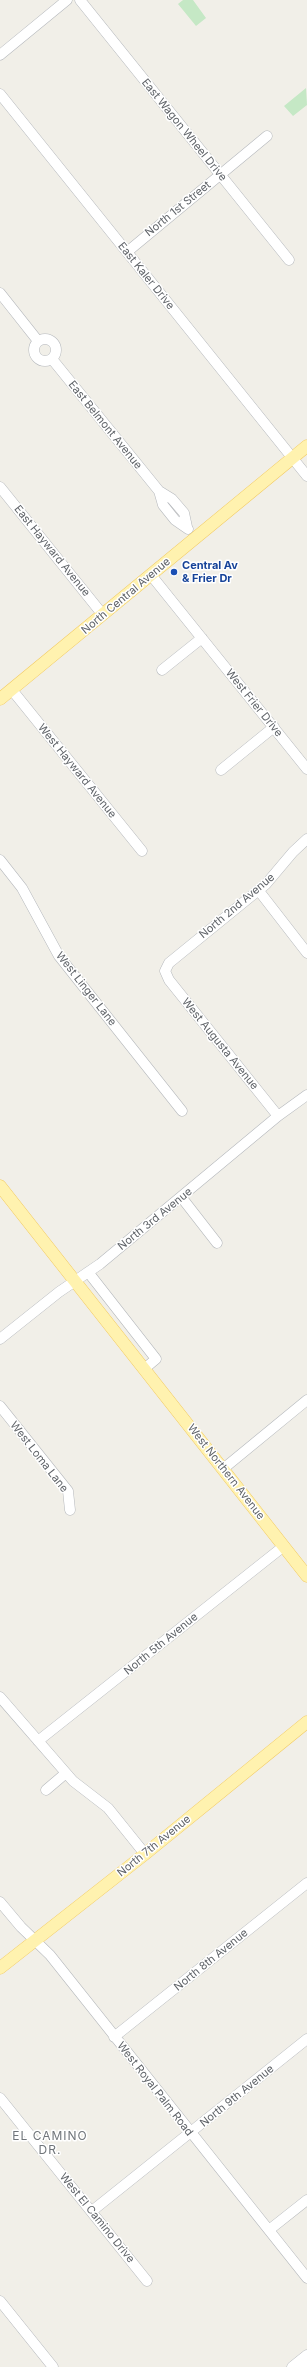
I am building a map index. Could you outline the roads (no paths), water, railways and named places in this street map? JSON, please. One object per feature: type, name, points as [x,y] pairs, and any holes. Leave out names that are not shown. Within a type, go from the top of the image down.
[{"type":"main road","name":"North Central Avenue","points":[[0,699],[104,615],[307,446]]},
{"type":"main road","name":"West Northern Avenue","points":[[0,1186],[307,1576]]},
{"type":"main road","name":"North 7th Avenue","points":[[0,1968],[145,1854],[307,1722]]},
{"type":"street","points":[[0,55],[67,0]]},
{"type":"street","name":"East Wagon Wheel Drive","points":[[80,0],[288,260]]},
{"type":"street","name":"East Kaler Drive","points":[[0,94],[307,476]]},
{"type":"street","name":"North 1st Street","points":[[127,252],[267,136]]},
{"type":"street","points":[[0,293],[38,341]]},
{"type":"street","points":[[47,338],[53,341],[56,347],[56,353],[52,358],[46,361],[40,360],[35,355],[34,349],[38,341],[47,338]]},
{"type":"street","name":"East Belmont Avenue","points":[[52,358],[159,491],[163,505],[175,520],[187,527],[195,538]]},
{"type":"street","name":"East Hayward Avenue","points":[[0,487],[104,615]]},
{"type":"street","name":"West Frier Drive","points":[[151,575],[307,769]]},
{"type":"street","points":[[162,670],[202,638]]},
{"type":"street","name":"West Hayward Avenue","points":[[12,690],[142,851]]},
{"type":"street","points":[[221,770],[274,727]]},
{"type":"street","name":"North 2nd Avenue","points":[[165,971],[169,963],[259,891],[307,839]]},
{"type":"street","name":"West Linger Lane","points":[[0,860],[22,888],[59,956],[182,1111]]},
{"type":"street","points":[[259,891],[307,953]]},
{"type":"street","name":"West Augusta Avenue","points":[[165,971],[169,980],[278,1116]]},
{"type":"street","name":"North 3rd Avenue","points":[[0,1339],[182,1198],[278,1116],[307,1096]]},
{"type":"street","points":[[182,1198],[217,1243]]},
{"type":"street","points":[[88,1272],[156,1359],[144,1369]]},
{"type":"street","points":[[223,1469],[307,1400]]},
{"type":"street","name":"West Loma Lane","points":[[0,1406],[68,1491],[70,1510]]},
{"type":"street","name":"North 5th Avenue","points":[[38,1741],[284,1546]]},
{"type":"street","points":[[0,1697],[66,1773],[87,1794],[108,1808],[145,1854]]},
{"type":"street","points":[[46,1790],[66,1773]]},
{"type":"street","name":"North 8th Avenue","points":[[114,2037],[307,1883]]},
{"type":"street","name":"West Royal Palm Road","points":[[0,1902],[50,1955],[190,2133],[270,2230],[307,2278]]},
{"type":"street","name":"North 9th Avenue","points":[[92,2211],[307,2040]]},
{"type":"street","name":"West El Camino Drive","points":[[0,2098],[147,2281]]},
{"type":"street","points":[[270,2230],[307,2200]]},
{"type":"street","points":[[0,2301],[53,2367]]},
{"type":"street","points":[[292,2367],[307,2355]]},
{"type":"street","points":[[304,2367],[307,2364]]},
{"type":"place","name":"Central Av & Frier Dr","points":[[174,572]]},
{"type":"district","name":"EL CAMINO DR.","points":[[50,2143]]}]
